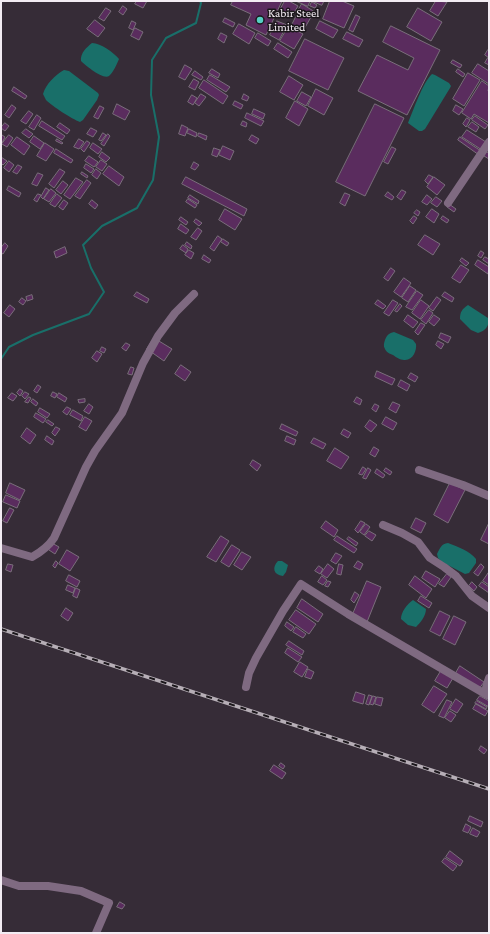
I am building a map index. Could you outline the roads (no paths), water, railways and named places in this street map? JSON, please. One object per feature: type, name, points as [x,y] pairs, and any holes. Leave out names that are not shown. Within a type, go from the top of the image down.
[{"type":"street","points":[[448,203],[489,142]]},
{"type":"street","points":[[1,548],[32,557],[40,553],[48,546],[54,538],[86,467],[95,451],[122,413],[143,363],[158,336],[175,313],[194,294]]},
{"type":"street","points":[[419,470],[463,485],[489,496]]},
{"type":"street","points":[[383,525],[418,542],[430,558],[456,576],[472,596],[489,608]]},
{"type":"street","points":[[246,687],[249,673],[256,658],[283,611],[301,584],[348,614],[488,696]]},
{"type":"street","points":[[488,696],[485,688],[489,678]]},
{"type":"street","points":[[1,880],[19,886],[48,886],[80,891],[109,903],[96,933]]},
{"type":"waterway","points":[[1,359],[9,347],[33,335],[89,314],[104,292],[91,268],[83,245],[102,226],[137,208],[153,180],[159,137],[151,95],[152,60],[166,38],[196,23],[201,3],[200,1]]},
{"type":"railway","points":[[1,629],[489,789]]},
{"type":"place","name":"Kabir Steel Limited","points":[[260,20]]}]
